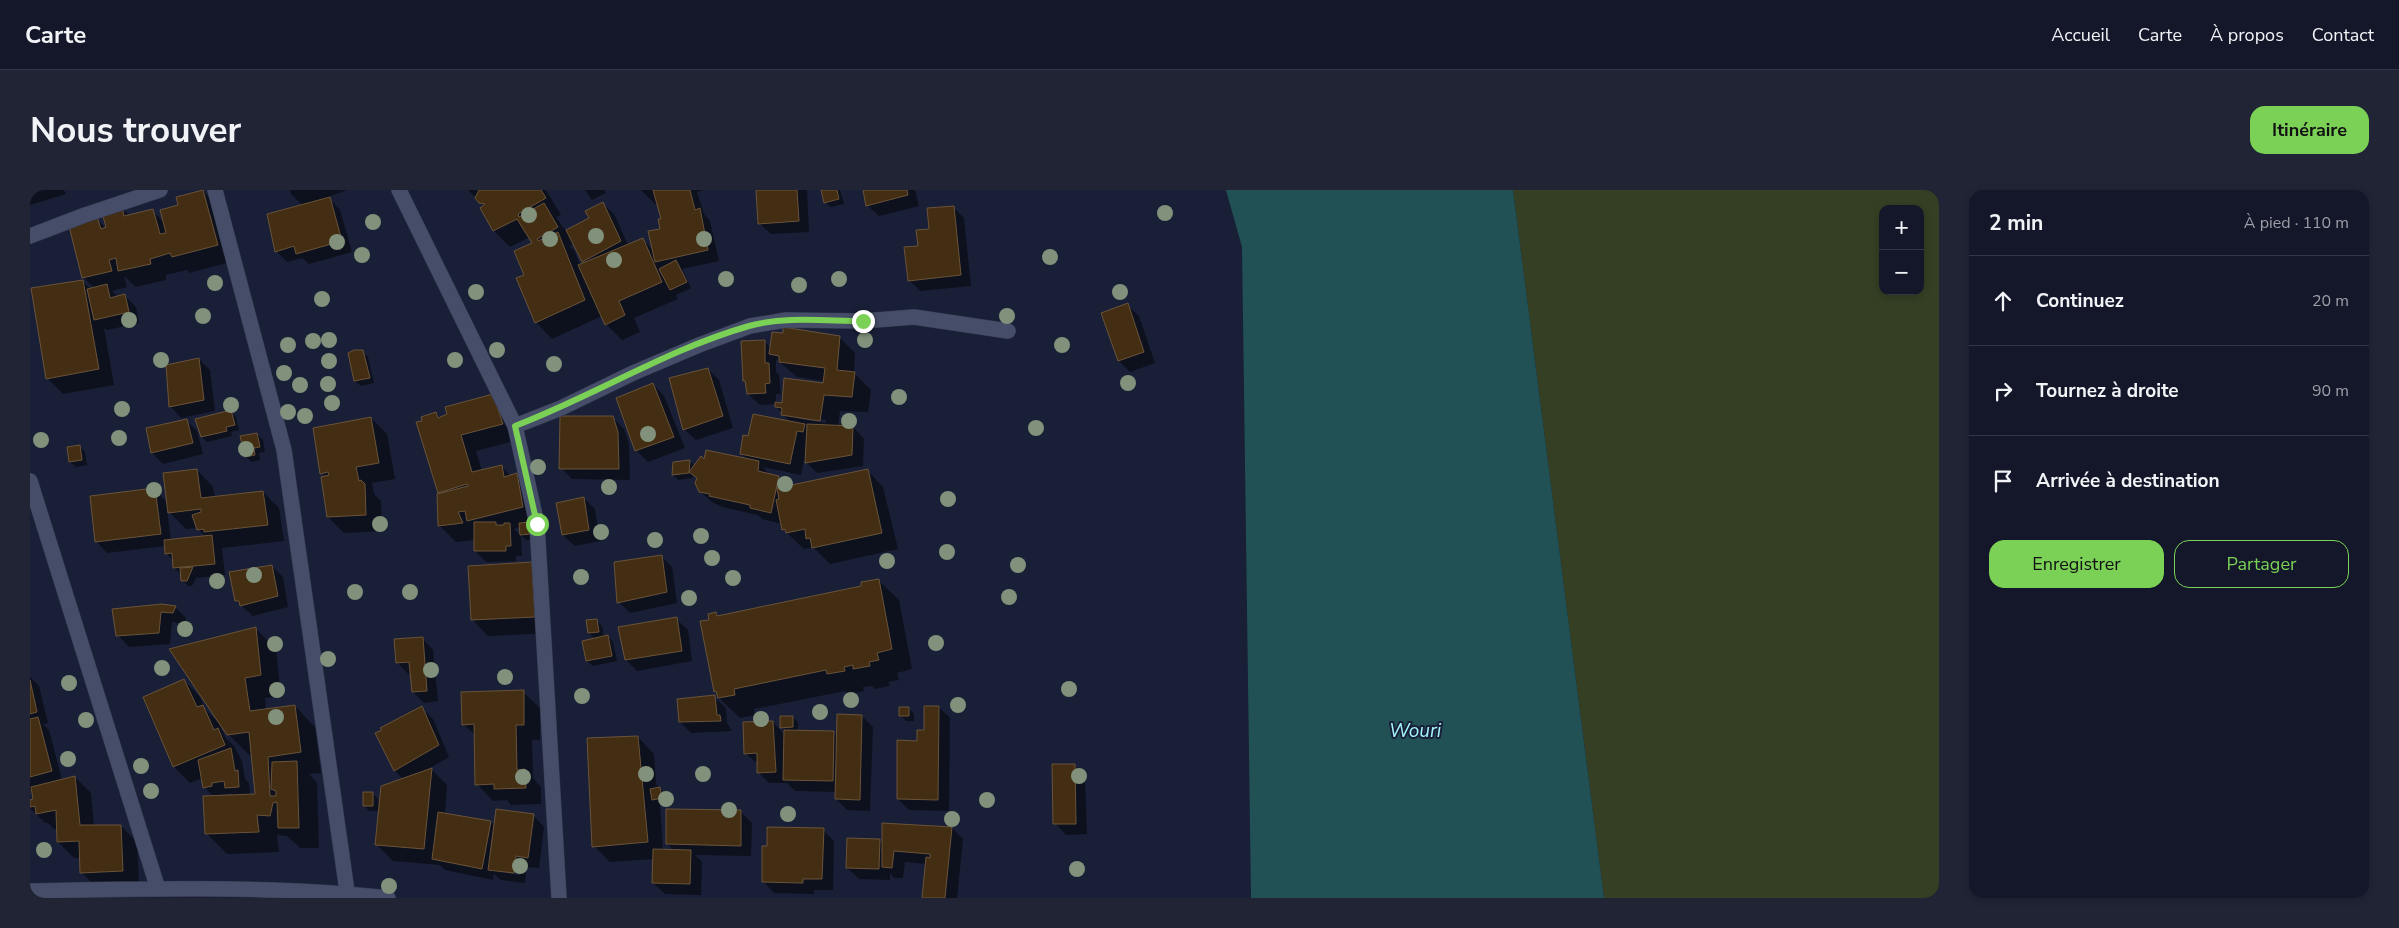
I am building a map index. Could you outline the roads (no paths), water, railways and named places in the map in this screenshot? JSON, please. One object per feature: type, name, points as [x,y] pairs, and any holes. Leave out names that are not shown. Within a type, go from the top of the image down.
[{"type":"street","points":[[30,236],[85,214],[160,190]]},
{"type":"street","points":[[215,190],[284,450],[348,896]]},
{"type":"street","points":[[399,190],[515,426],[537,524],[559,898]]},
{"type":"street","points":[[515,426],[562,408],[633,373],[690,348],[750,326],[786,320],[863,321],[914,317],[1008,331]]},
{"type":"street","points":[[30,481],[158,889]]},
{"type":"street","points":[[30,890],[158,889],[388,898]]},
{"type":"water","name":"Wouri","points":[[1226,190],[1513,190],[1604,898],[1251,898],[1242,247]]}]
